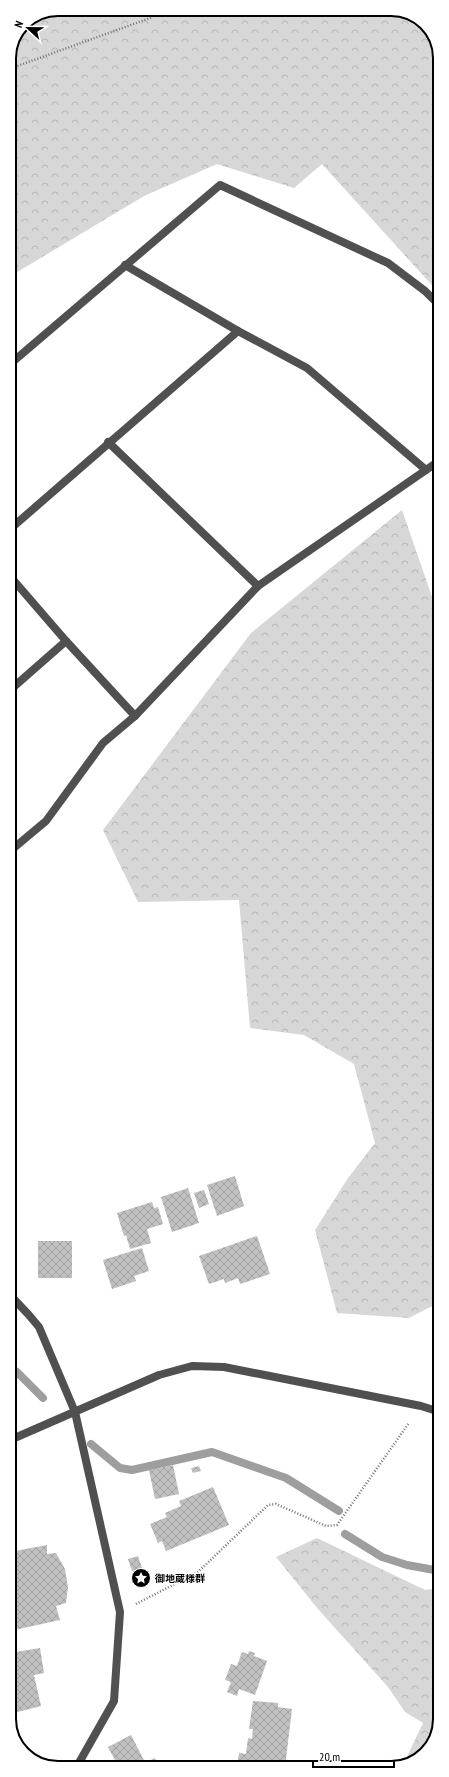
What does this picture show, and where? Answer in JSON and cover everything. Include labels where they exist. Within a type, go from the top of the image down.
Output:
[{"type":"street","points":[[16,359],[220,185],[388,263],[425,291],[433,299]]},
{"type":"street","points":[[125,265],[238,331],[307,368],[426,470]]},
{"type":"street","points":[[16,524],[108,442],[238,331]]},
{"type":"street","points":[[108,442],[258,586]]},
{"type":"street","points":[[16,846],[46,821],[103,743],[135,716],[258,586],[433,465]]},
{"type":"street","points":[[16,583],[66,641],[135,716]]},
{"type":"street","points":[[16,685],[66,641]]},
{"type":"street","points":[[16,1301],[38,1327],[75,1412],[120,1612],[114,1701],[80,1761]]},
{"type":"street","points":[[16,1437],[159,1375],[192,1366],[224,1367],[421,1406],[433,1410]]},
{"type":"path","points":[[16,67],[153,18]]},
{"type":"path","points":[[120,1612],[198,1572],[268,1505],[276,1504],[326,1526],[337,1525],[421,1406]]},
{"type":"green space","points":[[58,16],[394,16],[407,19],[419,26],[430,42],[433,58],[433,286],[322,164],[294,188],[217,164],[144,196],[16,273],[16,58],[19,42],[28,28],[35,23],[42,19]]},
{"type":"green space","points":[[402,510],[433,600],[433,1306],[409,1318],[337,1313],[315,1230],[348,1178],[375,1143],[354,1064],[304,1035],[250,1028],[239,900],[138,902],[103,830],[251,633]]},
{"type":"green space","points":[[317,1538],[425,1590],[433,1589],[433,1719],[429,1738],[419,1751],[406,1758],[423,1723],[405,1712],[388,1687],[318,1609],[276,1557]]},
{"type":"building","points":[[235,1176],[244,1206],[217,1216],[207,1185]]},
{"type":"building","points":[[188,1188],[199,1223],[172,1232],[161,1197]]},
{"type":"building","points":[[204,1190],[209,1204],[199,1208],[194,1193]]},
{"type":"building","points":[[152,1202],[154,1208],[158,1207],[163,1224],[147,1229],[151,1243],[130,1249],[126,1235],[124,1236],[117,1213]]},
{"type":"building","points":[[257,1236],[270,1274],[240,1284],[238,1278],[225,1283],[224,1279],[209,1284],[199,1256]]},
{"type":"building","points":[[38,1241],[72,1241],[72,1278],[38,1278]]},
{"type":"building","points":[[142,1248],[149,1271],[134,1276],[136,1281],[112,1289],[103,1260]]},
{"type":"building","points":[[173,1465],[179,1494],[155,1499],[149,1470]]},
{"type":"building","points":[[199,1466],[201,1471],[193,1473],[191,1468]]},
{"type":"building","points":[[213,1487],[229,1525],[166,1551],[162,1541],[158,1543],[150,1524],[167,1517],[165,1513],[181,1506],[179,1501]]},
{"type":"building","points":[[47,1545],[47,1554],[56,1553],[65,1569],[68,1587],[66,1603],[56,1606],[60,1620],[16,1630],[16,1551]]},
{"type":"building","points":[[138,1556],[142,1568],[132,1571],[128,1559]]},
{"type":"building","points":[[40,1648],[44,1673],[34,1675],[41,1706],[16,1712],[16,1652]]},
{"type":"building","points":[[249,1651],[255,1653],[254,1656],[267,1661],[255,1695],[239,1689],[237,1696],[227,1692],[231,1682],[225,1680],[231,1664],[237,1666],[242,1652],[248,1654]]},
{"type":"building","points":[[253,1701],[278,1703],[278,1707],[292,1709],[286,1761],[238,1761],[239,1753],[246,1754],[248,1738],[252,1739],[253,1729],[249,1729]]},
{"type":"building","points":[[131,1735],[144,1761],[115,1761],[108,1747]]},
{"type":"building","points":[[155,1758],[157,1761],[149,1761]]},
{"type":"waterway","points":[[16,1371],[43,1398]]},
{"type":"waterway","points":[[91,1444],[120,1468],[132,1470],[212,1452],[286,1478],[339,1511]]},
{"type":"waterway","points":[[345,1534],[382,1557],[407,1565],[433,1570]]},
{"type":"place","name":"御地蔵様群","points":[[141,1578]]}]
